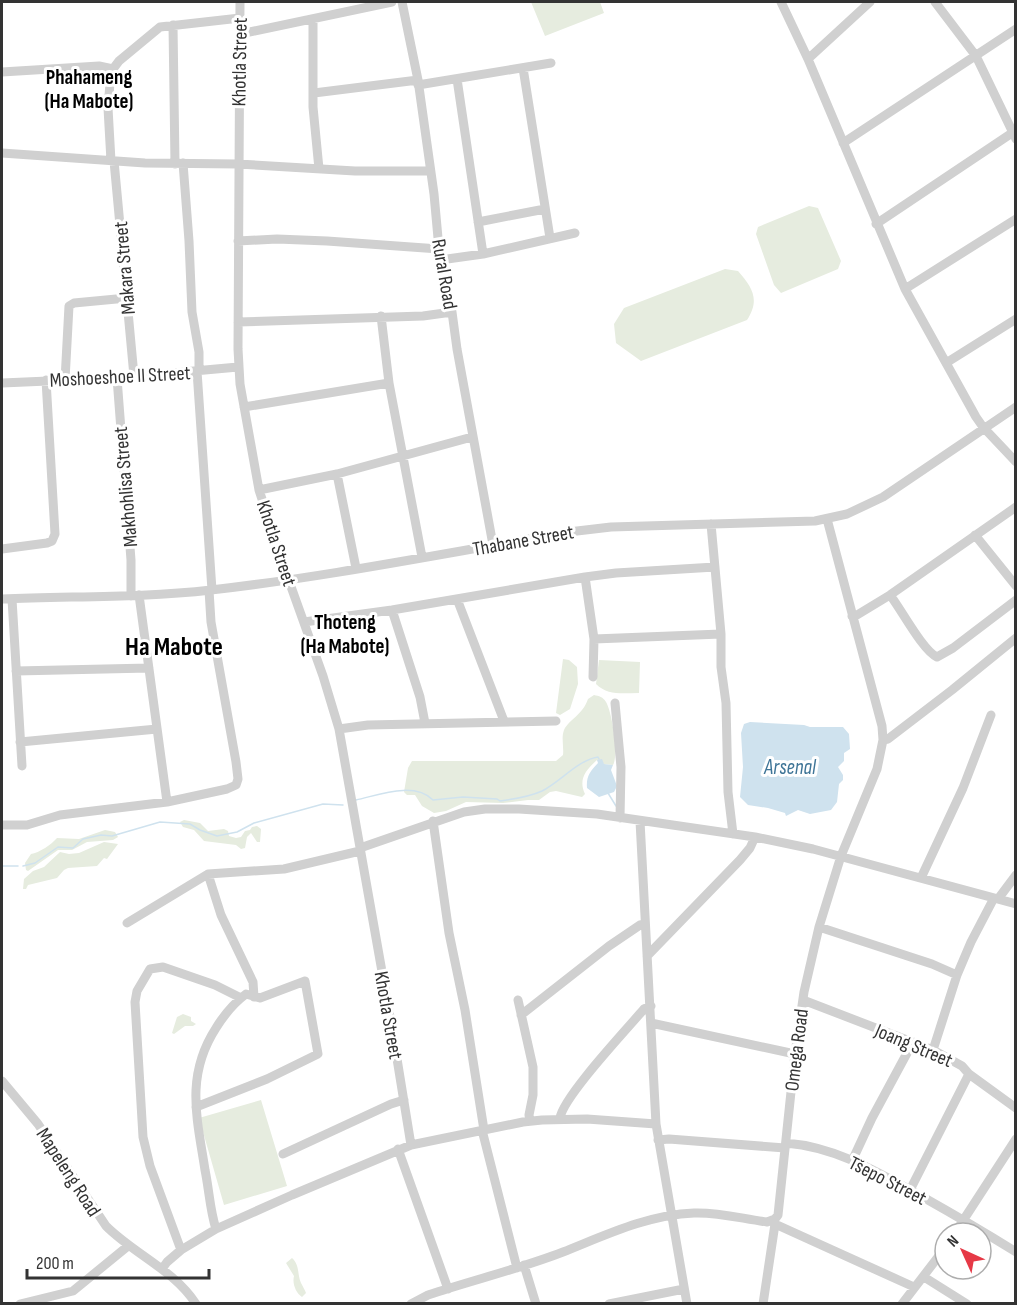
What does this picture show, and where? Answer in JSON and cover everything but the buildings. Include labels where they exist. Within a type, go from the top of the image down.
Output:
[{"type":"street","name":"Khotla Street","points":[[240,2],[238,367],[259,490],[339,729],[411,1145]]},
{"type":"street","points":[[240,34],[392,2]]},
{"type":"street","name":"Rural Road","points":[[402,2],[418,82],[434,194],[439,255],[452,312],[456,349],[493,545]]},
{"type":"street","points":[[781,2],[808,59],[905,290],[983,427],[1016,462]]},
{"type":"street","points":[[808,59],[870,2]]},
{"type":"street","points":[[876,224],[1014,136],[976,56],[935,2]]},
{"type":"street","points":[[2,72],[99,66],[113,69],[119,61],[160,27],[240,18]]},
{"type":"street","points":[[313,20],[313,107],[319,169]]},
{"type":"street","points":[[2,825],[27,825],[60,815],[167,802],[227,789],[237,783],[218,652],[211,622],[198,371],[192,312],[189,241],[179,164],[173,25]]},
{"type":"street","points":[[843,143],[1016,29]]},
{"type":"street","points":[[314,93],[457,79],[551,63]]},
{"type":"street","points":[[523,68],[550,238]]},
{"type":"street","name":"Makara Street","points":[[113,69],[108,108],[134,376]]},
{"type":"street","points":[[457,79],[483,254]]},
{"type":"street","points":[[1005,116],[1016,110]]},
{"type":"street","points":[[2,153],[179,164],[430,171]]},
{"type":"street","points":[[478,222],[545,209]]},
{"type":"street","points":[[905,290],[1016,219]]},
{"type":"street","points":[[238,241],[277,239],[327,241],[439,255],[483,254],[575,233]]},
{"type":"street","points":[[65,380],[69,306],[74,303],[128,298]]},
{"type":"street","points":[[238,322],[423,316],[452,312]]},
{"type":"street","points":[[381,316],[388,383],[422,557]]},
{"type":"street","points":[[946,363],[1016,319]]},
{"type":"street","name":"Moshoeshoe II Street","points":[[2,383],[117,378],[238,367]]},
{"type":"street","name":"Makhohlisa Street","points":[[117,378],[130,560],[149,668],[167,802]]},
{"type":"street","points":[[2,549],[47,543],[52,541],[55,534],[46,380]]},
{"type":"street","points":[[244,407],[388,383]]},
{"type":"street","name":"Thabane Street","points":[[2,599],[135,596],[289,581],[611,527],[827,519],[862,508],[883,497],[983,427],[1016,407]]},
{"type":"street","points":[[259,490],[337,474],[472,437]]},
{"type":"street","points":[[337,474],[356,568]]},
{"type":"street","points":[[852,616],[890,595],[1016,507]]},
{"type":"street","name":"Omega Road","points":[[763,1304],[773,1222],[780,1207],[795,1054],[803,1000],[819,927],[841,856],[877,769],[883,740],[882,726],[827,519]]},
{"type":"street","points":[[711,524],[721,634],[728,792],[733,834]]},
{"type":"street","points":[[975,535],[1016,586]]},
{"type":"street","points":[[304,622],[616,573],[715,567]]},
{"type":"street","points":[[585,578],[594,639],[593,677]]},
{"type":"street","points":[[890,595],[932,656],[937,657],[1016,600]]},
{"type":"street","points":[[12,599],[22,766]]},
{"type":"street","points":[[457,599],[504,721]]},
{"type":"street","points":[[392,610],[420,697],[425,723]]},
{"type":"street","points":[[594,639],[721,634]]},
{"type":"street","points":[[883,740],[888,739],[918,717],[1016,638]]},
{"type":"street","points":[[16,671],[149,668]]},
{"type":"street","points":[[615,703],[621,767],[620,819]]},
{"type":"street","points":[[921,878],[963,788],[990,715]]},
{"type":"street","points":[[339,729],[368,725],[556,721]]},
{"type":"street","points":[[20,742],[157,729]]},
{"type":"street","points":[[127,922],[208,874],[284,869],[360,849],[433,821],[485,809],[597,814],[755,837],[841,856],[1016,904]]},
{"type":"street","points":[[433,821],[449,933],[465,1010],[483,1130],[521,1266],[536,1304]]},
{"type":"street","points":[[640,821],[656,1124],[687,1304]]},
{"type":"street","points":[[647,956],[740,860],[750,848],[755,837]]},
{"type":"street","points":[[208,874],[221,915],[253,982],[254,997]]},
{"type":"street","points":[[933,1050],[957,975],[971,942],[996,898],[1016,875]]},
{"type":"street","points":[[521,1015],[609,946],[645,924]]},
{"type":"street","points":[[819,927],[932,964],[957,975]]},
{"type":"street","points":[[181,1250],[150,1166],[143,1137],[135,1002],[137,991],[150,969],[162,967],[241,998]]},
{"type":"street","points":[[196,1107],[318,1054],[305,981],[260,998],[246,994],[221,1020],[204,1048],[196,1083],[196,1107],[196,1122],[216,1229]]},
{"type":"street","points":[[519,1000],[533,1067],[530,1121]]},
{"type":"street","name":"Joang Street","points":[[803,1000],[933,1050],[957,1063],[1016,1108]]},
{"type":"street","points":[[560,1118],[561,1111],[572,1094],[644,1009],[651,1006]]},
{"type":"street","points":[[651,1023],[795,1054]]},
{"type":"street","points":[[853,1159],[872,1118],[913,1042]]},
{"type":"street","points":[[910,1190],[969,1074]]},
{"type":"street","name":"Mapeleng Road","points":[[2,1081],[38,1124],[106,1226],[128,1246],[180,1283],[196,1304]]},
{"type":"street","points":[[283,1155],[404,1100]]},
{"type":"street","points":[[162,1269],[181,1250],[216,1229],[411,1145],[530,1121],[560,1118],[656,1124]]},
{"type":"street","points":[[964,1220],[1016,1139]]},
{"type":"street","name":"Tšepo Street","points":[[658,1140],[807,1146],[853,1159],[964,1220],[1016,1252]]},
{"type":"street","points":[[398,1149],[448,1289]]},
{"type":"street","points":[[411,1304],[429,1299],[448,1289],[562,1252],[612,1231],[670,1215],[695,1213],[773,1222],[914,1287]]},
{"type":"street","points":[[20,1304],[73,1291],[128,1246]]},
{"type":"street","points":[[902,1304],[933,1265]]},
{"type":"street","points":[[924,1277],[967,1304]]},
{"type":"street","points":[[609,1304],[684,1289]]},
{"type":"shaded area","points":[[531,2],[600,2],[604,13],[545,36]]},
{"type":"shaded area","points":[[809,206],[818,208],[841,261],[838,269],[781,293],[774,285],[756,234],[758,227]]},
{"type":"shaded area","points":[[725,269],[738,271],[751,289],[754,300],[747,320],[641,361],[616,343],[614,324],[624,308]]},
{"type":"shaded area","points":[[563,659],[569,660],[577,667],[578,684],[570,709],[560,715],[556,713]]},
{"type":"shaded area","points":[[599,660],[640,662],[639,693],[616,693],[596,684]]},
{"type":"shaded area","points":[[594,695],[604,699],[608,707],[614,734],[615,760],[613,765],[597,760],[590,767],[584,775],[582,784],[585,794],[582,797],[556,791],[550,792],[539,800],[503,803],[466,802],[446,811],[434,813],[422,806],[415,795],[407,795],[404,792],[408,768],[412,761],[556,761],[563,755],[564,730],[583,709],[588,699]]},
{"type":"shaded area","points":[[184,820],[200,823],[208,831],[224,829],[228,831],[229,836],[236,838],[257,826],[261,829],[260,842],[257,842],[251,833],[247,837],[245,848],[241,849],[236,845],[204,841],[194,830],[183,827],[180,822]]},
{"type":"shaded area","points":[[105,830],[115,832],[118,837],[113,840],[87,842],[72,850],[58,850],[28,871],[26,870],[25,863],[31,854],[45,848],[57,838],[79,839]]},
{"type":"shaded area","points":[[104,842],[118,844],[107,859],[104,858],[97,866],[68,868],[57,878],[28,885],[26,889],[23,889],[24,879],[33,871],[44,867],[60,852],[79,853]]},
{"type":"shaded area","points":[[183,1014],[191,1017],[191,1021],[196,1024],[185,1026],[174,1034],[172,1033],[177,1017]]},
{"type":"shaded area","points":[[261,1100],[287,1186],[224,1205],[199,1118]]},
{"type":"shaded area","points":[[292,1258],[306,1293],[302,1297],[295,1288],[294,1276],[286,1263]]},
{"type":"water","name":"Arsenal","points":[[750,722],[843,727],[849,734],[850,749],[844,753],[844,761],[838,767],[843,780],[839,784],[837,802],[831,810],[810,814],[798,810],[786,816],[785,813],[768,808],[748,805],[740,797],[743,767],[741,733],[744,724]]},
{"type":"water","points":[[602,759],[604,764],[613,765],[611,770],[617,786],[614,792],[599,797],[587,788],[587,781],[589,774],[598,763],[597,760]]},
{"type":"waterway","points":[[356,800],[406,790],[425,794],[433,800],[463,797],[500,801],[516,799],[542,791],[583,762],[598,757],[599,759]]},
{"type":"waterway","points":[[608,793],[616,806]]},
{"type":"waterway","points":[[23,866],[35,863],[58,847],[73,848],[83,839],[101,835],[112,836],[160,822],[190,824],[217,836],[237,832],[254,823],[323,804],[343,805]]},
{"type":"waterway","points":[[2,866],[18,866]]},
{"type":"district","name":"Phahameng (Ha Mabote)","points":[[89,89]]},
{"type":"district","name":"Thoteng (Ha Mabote)","points":[[345,634]]},
{"type":"district","name":"Ha Mabote","points":[[174,646]]}]
